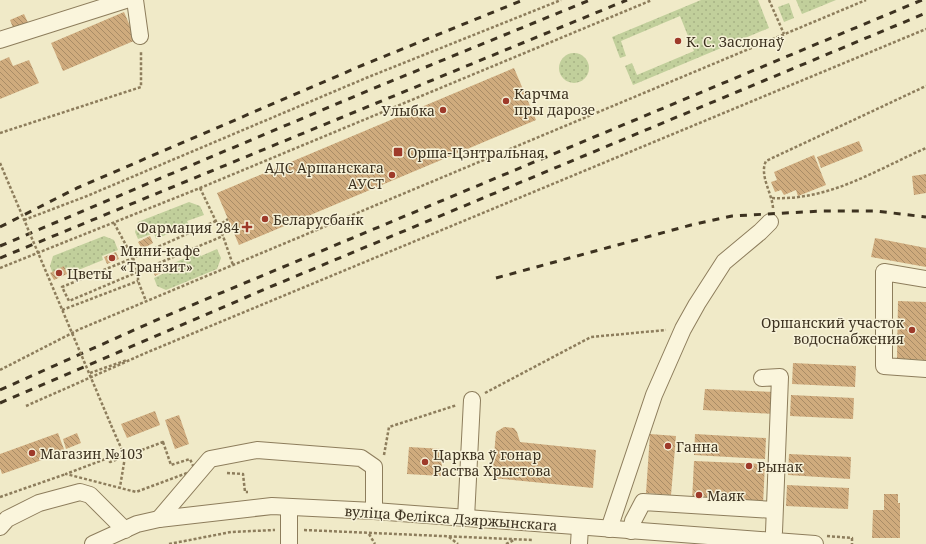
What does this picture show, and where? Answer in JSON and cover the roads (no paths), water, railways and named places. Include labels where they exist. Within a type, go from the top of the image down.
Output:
[{"type":"street","points":[[0,40],[126,0]]},
{"type":"street","points":[[135,0],[140,36]]},
{"type":"street","points":[[609,529],[654,395],[683,329],[724,262],[770,222]]},
{"type":"street","points":[[926,279],[884,272],[884,366],[926,368]]},
{"type":"street","points":[[762,378],[780,377],[774,532]]},
{"type":"street","points":[[466,518],[472,400]]},
{"type":"street","points":[[159,519],[210,459],[257,450],[361,458],[374,466],[374,511]]},
{"type":"street","points":[[0,527],[7,519],[39,503],[80,492],[90,495],[125,530]]},
{"type":"street","points":[[631,531],[633,521],[643,502],[774,510]]},
{"type":"street","name":"вуліца Фелікса Дзяржынскага","points":[[93,544],[137,524],[159,519],[272,506],[374,511],[609,529],[715,541],[815,544]]},
{"type":"street","points":[[289,507],[289,537]]},
{"type":"street","points":[[579,544],[580,527]]},
{"type":"railway","points":[[0,227],[77,188],[363,65],[523,0]]},
{"type":"railway","points":[[0,246],[372,89],[590,0]]},
{"type":"railway","points":[[0,258],[627,0]]},
{"type":"railway","points":[[0,390],[161,318],[922,0]]},
{"type":"railway","points":[[0,403],[270,287],[926,13]]},
{"type":"railway","points":[[496,278],[691,225],[732,216],[821,211],[876,211],[926,217]]},
{"type":"place","name":"К. С. Заслонаў","points":[[678,41]]},
{"type":"place","name":"Карчма пры дарозе","points":[[506,101]]},
{"type":"place","name":"Улыбка","points":[[443,110]]},
{"type":"place","name":"Орша-Цэнтральная","points":[[398,152]]},
{"type":"place","name":"АДС Аршанскага АУСТ","points":[[392,175]]},
{"type":"place","name":"Беларусбанк","points":[[265,219]]},
{"type":"place","name":"Фармация 284","points":[[247,227]]},
{"type":"place","name":"Мини-кафе «Транзит»","points":[[112,258]]},
{"type":"place","name":"Цветы","points":[[59,273]]},
{"type":"place","name":"Оршанский участок водоснабжения","points":[[912,330]]},
{"type":"place","name":"Ганна","points":[[668,446]]},
{"type":"place","name":"Магазин №103","points":[[32,453]]},
{"type":"place","name":"Царква ў гонар Раства Хрыстова","points":[[425,462]]},
{"type":"place","name":"Рынак","points":[[749,466]]},
{"type":"place","name":"Маяк","points":[[699,495]]}]
